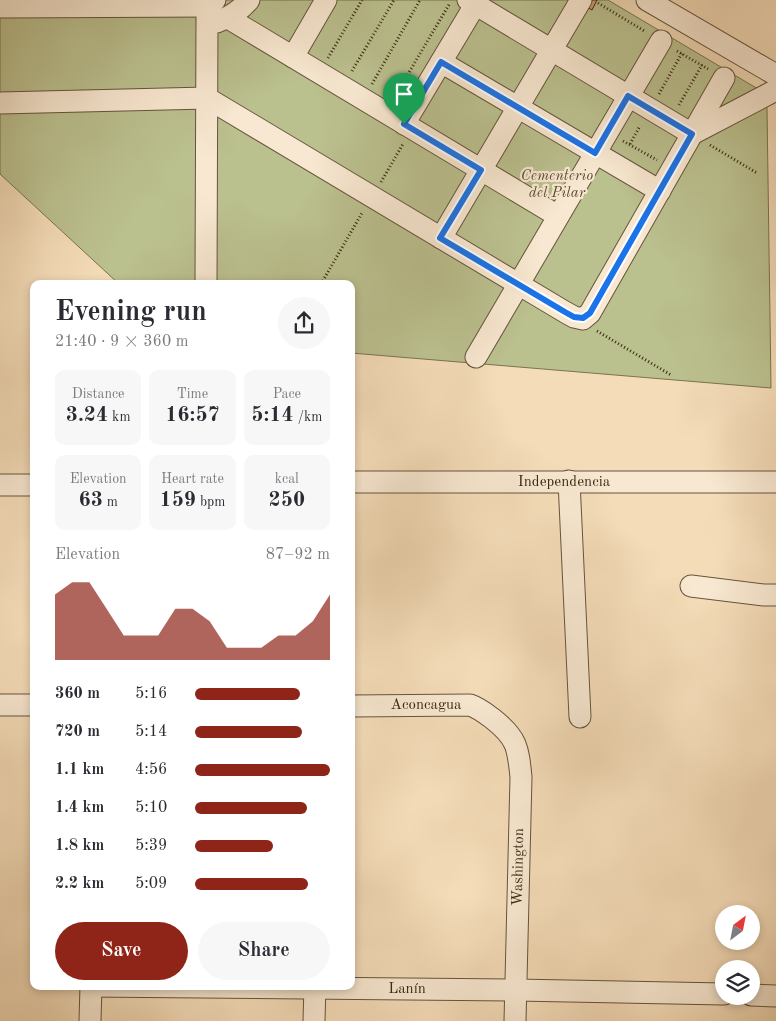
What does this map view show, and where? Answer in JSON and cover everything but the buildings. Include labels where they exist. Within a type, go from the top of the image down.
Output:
[{"type":"street","points":[[228,18],[242,9],[249,0]]},
{"type":"street","points":[[293,57],[326,0]]},
{"type":"street","points":[[440,238],[581,0]]},
{"type":"street","points":[[647,0],[776,75]]},
{"type":"street","points":[[404,124],[474,2],[692,134]]},
{"type":"street","points":[[0,7],[211,10],[228,18],[558,216]]},
{"type":"street","points":[[206,280],[207,98],[211,10]]},
{"type":"street","points":[[476,357],[660,41]]},
{"type":"street","points":[[441,62],[660,191]]},
{"type":"street","points":[[0,103],[207,98],[574,317],[583,318],[590,313],[724,78]]},
{"type":"street","points":[[692,134],[776,90]]},
{"type":"street","name":"Independencia","points":[[355,482],[776,482]]},
{"type":"street","points":[[569,482],[580,717]]},
{"type":"street","points":[[0,485],[30,485]]},
{"type":"street","points":[[691,586],[764,596],[776,595]]},
{"type":"street","points":[[0,705],[30,705]]},
{"type":"street","name":"Aconcagua","points":[[355,706],[470,705],[477,707],[495,721]]},
{"type":"street","name":"Washington","points":[[495,721],[511,735],[519,760],[521,777],[515,1021]]},
{"type":"street","name":"Lanín","points":[[355,988],[715,994]]},
{"type":"street","points":[[90,1021],[91,990]]},
{"type":"street","points":[[314,990],[314,1021]]},
{"type":"street","points":[[760,995],[776,996]]},
{"type":"path","points":[[320,73],[362,0]]},
{"type":"path","points":[[343,87],[394,0]]},
{"type":"path","points":[[364,99],[420,0]]},
{"type":"path","points":[[385,112],[452,0]]},
{"type":"path","points":[[670,121],[702,65]]},
{"type":"path","points":[[608,132],[672,169]]},
{"type":"path","points":[[692,134],[757,173]]},
{"type":"path","points":[[574,317],[671,375]]},
{"type":"green space","name":"Cementerio del Pilar","points":[[0,0],[608,0],[758,89],[767,108],[771,388],[355,353],[355,280],[115,280],[0,174]]},
{"type":"route","points":[[441,62],[595,153],[628,96],[692,134],[590,313],[583,318],[574,317],[565,312],[440,238],[481,170],[404,124],[441,62]]}]
